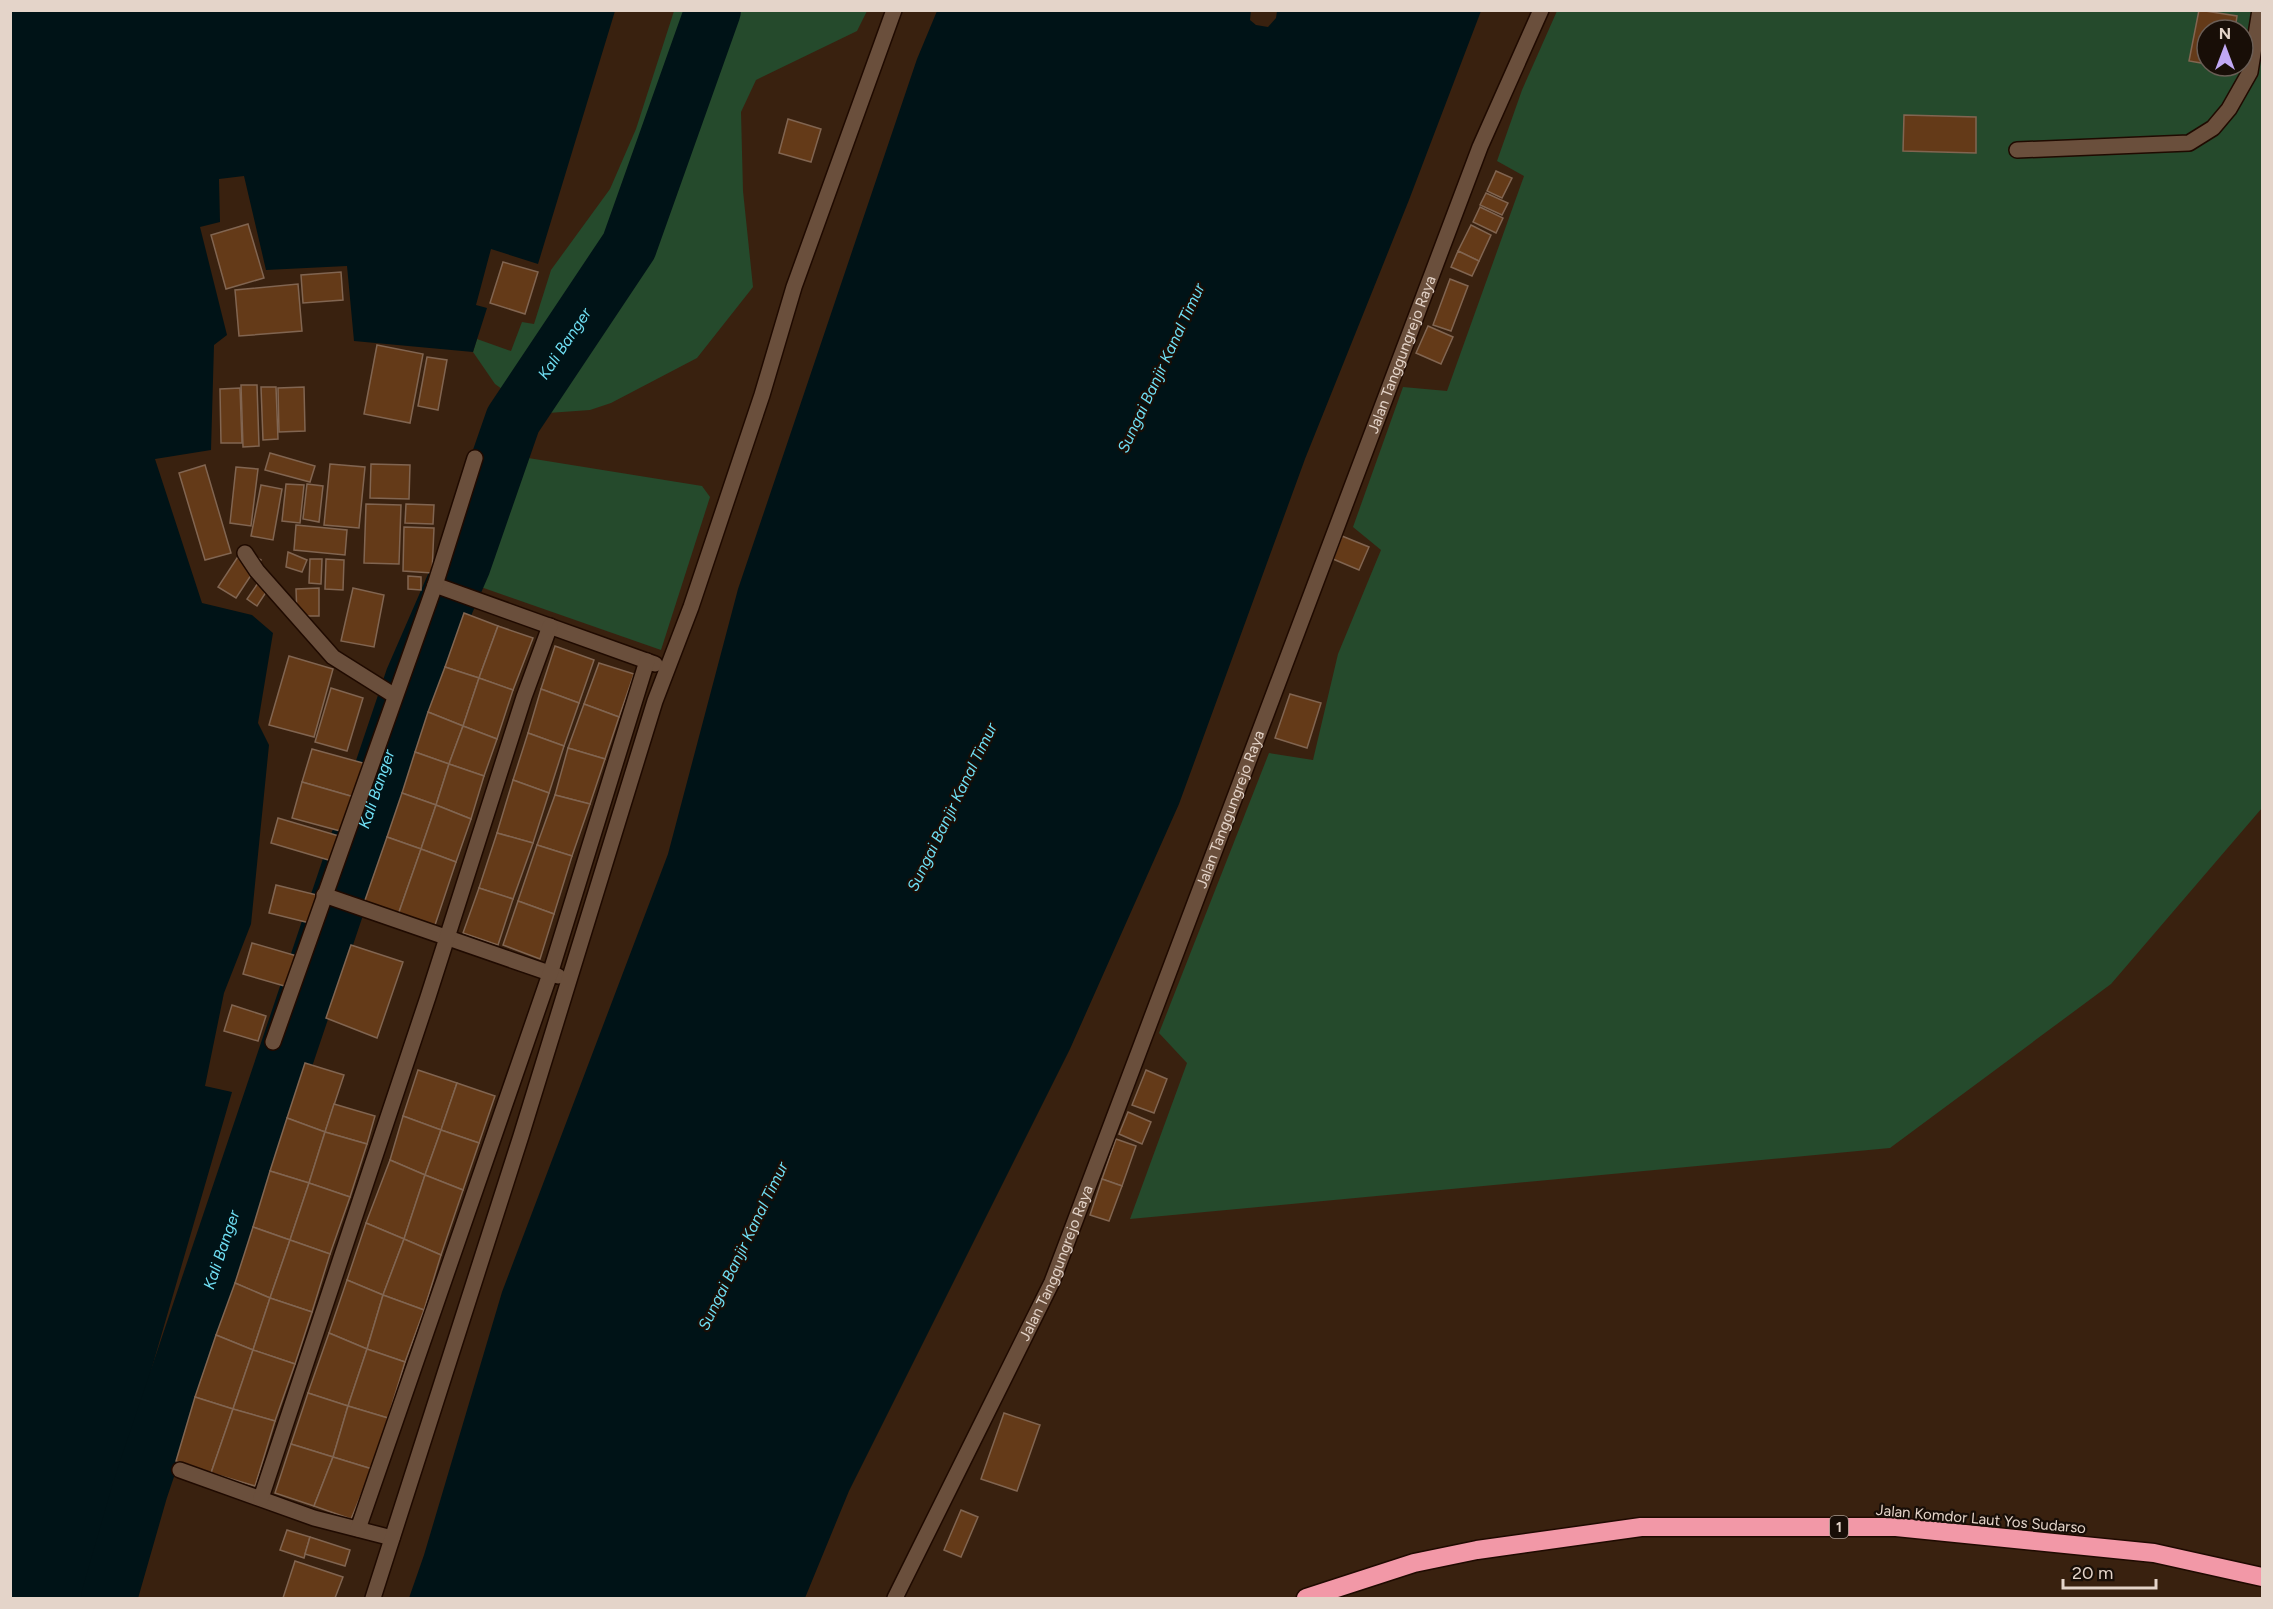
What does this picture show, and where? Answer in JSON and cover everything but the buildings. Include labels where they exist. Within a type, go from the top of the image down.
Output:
[{"type":"highway","name":"Jalan Komdor Laut Yos Sudarso","points":[[1306,1599],[1414,1563],[1477,1550],[1641,1527],[1896,1527],[2154,1552],[2262,1577]]},
{"type":"street","points":[[373,1599],[666,668],[691,607],[758,405],[794,287],[894,10]]},
{"type":"street","name":"Jalan Tanggungrejo Raya","points":[[895,1599],[1052,1282],[1480,147],[1541,10]]},
{"type":"street","points":[[2017,150],[2188,143],[2213,128],[2229,110],[2250,72],[2260,10]]},
{"type":"street","points":[[273,1042],[435,585],[475,458]]},
{"type":"street","points":[[245,553],[257,571],[333,657],[395,696]]},
{"type":"street","points":[[435,585],[666,668]]},
{"type":"street","points":[[261,1498],[447,939],[524,697],[550,626]]},
{"type":"street","points":[[358,1529],[550,974],[646,661]]},
{"type":"street","points":[[324,895],[569,980]]},
{"type":"street","points":[[180,1470],[314,1518],[392,1538]]},
{"type":"green space","points":[[674,11],[867,11],[857,31],[756,80],[741,112],[743,191],[753,287],[697,358],[611,403],[590,410],[548,413],[523,404],[495,384],[473,352],[477,339],[511,351],[522,322],[534,324],[551,270],[610,189],[636,129]]},
{"type":"green space","points":[[1557,11],[2262,11],[2262,808],[2111,984],[1890,1148],[1130,1219],[1187,1063],[1159,1033],[1269,753],[1313,760],[1338,654],[1381,550],[1353,527],[1403,387],[1447,391],[1524,176],[1497,161],[1522,90]]},
{"type":"green space","points":[[504,454],[702,486],[710,497],[661,650],[461,580]]},
{"type":"water","points":[[11,10],[615,11],[538,264],[491,249],[476,305],[487,308],[473,352],[354,341],[347,266],[266,270],[244,176],[219,179],[220,222],[200,227],[227,335],[214,345],[211,450],[155,459],[202,603],[252,615],[273,633],[258,723],[269,745],[251,924],[224,993],[205,1086],[232,1092],[85,1598],[10,1598]]},
{"type":"water","name":"Sungai Banjir Kanal Timur","points":[[1251,10],[1250,20],[1256,25],[1268,27],[1276,18],[1277,11],[1481,11],[1409,200],[1305,459],[1179,804],[1070,1049],[849,1491],[805,1598],[409,1598],[424,1555],[502,1292],[668,854],[738,589],[917,59],[937,11]]},
{"type":"waterway","name":"Kali Banger","points":[[109,1598],[140,1490],[413,679],[463,564],[513,420],[629,246],[713,10]]}]
